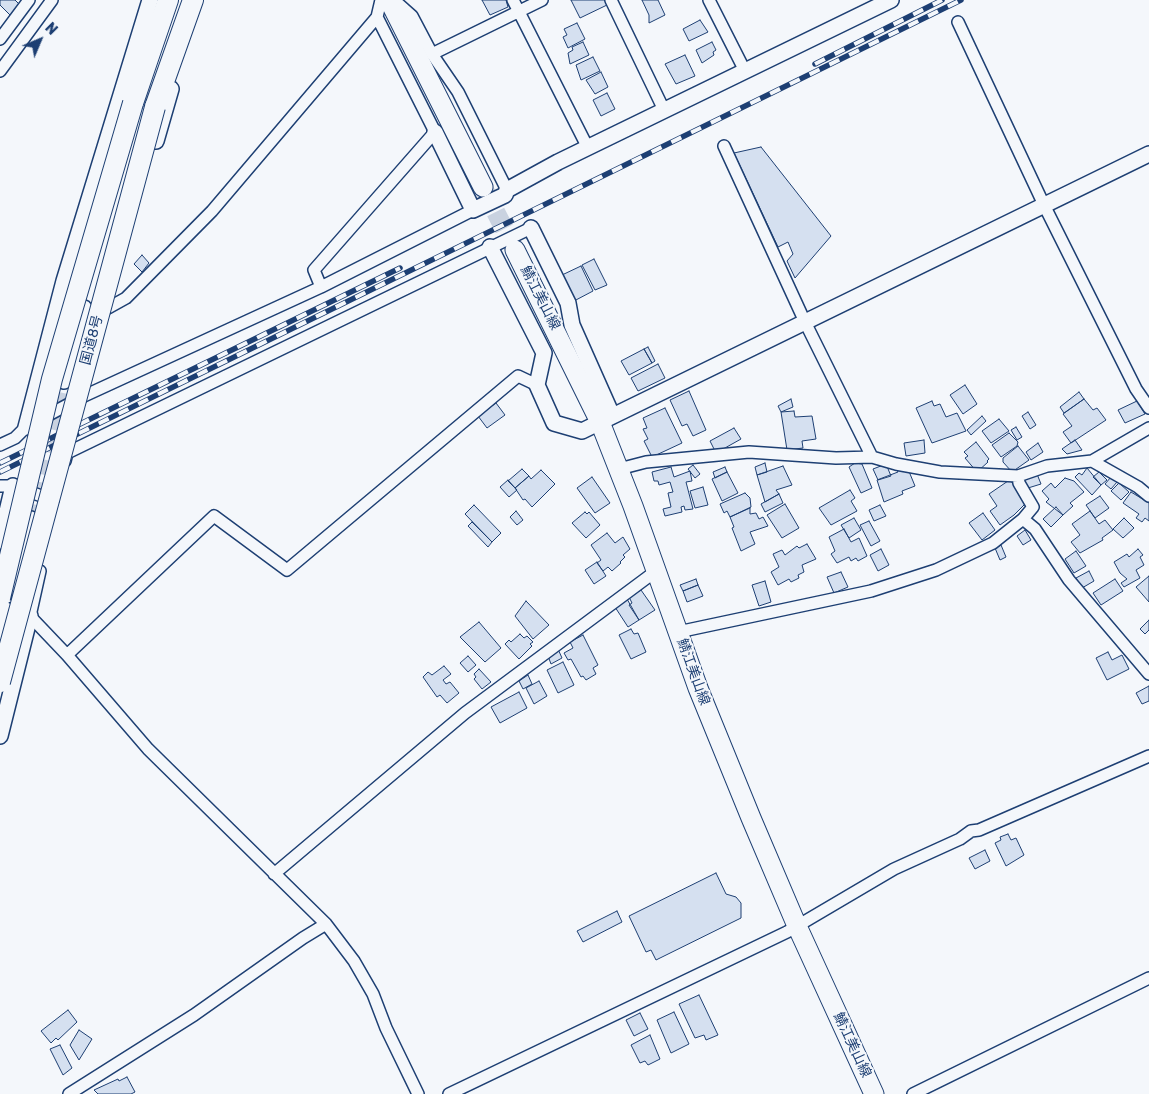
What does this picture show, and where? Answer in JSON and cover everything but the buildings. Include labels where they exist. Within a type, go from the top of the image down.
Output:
[{"type":"highway","name":"国道8号","points":[[6,597],[52,379],[133,102],[168,0]]},
{"type":"highway","name":"国道8号","points":[[0,682],[155,108],[193,0]]},
{"type":"main road","points":[[389,0],[483,186]]},
{"type":"main road","name":"鯖江美山線","points":[[516,250],[606,418],[619,468],[698,688],[797,926],[874,1094]]},
{"type":"street","points":[[0,39],[29,0]]},
{"type":"street","points":[[0,71],[4,57],[52,0]]},
{"type":"street","points":[[26,427],[57,309],[138,32],[150,0]]},
{"type":"street","points":[[84,396],[173,82],[202,0]]},
{"type":"street","points":[[57,309],[108,308],[126,298],[212,211],[377,17],[381,0]]},
{"type":"street","points":[[394,0],[412,16],[432,54],[458,92],[507,190]]},
{"type":"street","points":[[514,0],[588,148]]},
{"type":"street","points":[[432,54],[542,0]]},
{"type":"street","points":[[611,0],[664,110]]},
{"type":"street","points":[[709,0],[745,71]]},
{"type":"street","points":[[0,445],[16,438],[26,427],[84,396],[320,287],[505,195],[507,190],[588,148],[891,0]]},
{"type":"street","points":[[377,17],[473,210]]},
{"type":"street","points":[[958,22],[1044,205],[1136,389],[1149,408]]},
{"type":"street","points":[[320,287],[314,270],[435,132]]},
{"type":"street","points":[[724,146],[805,322],[872,456]]},
{"type":"street","points":[[490,247],[544,353],[537,385],[554,423],[582,431],[1149,154]]},
{"type":"street","points":[[0,736],[30,616],[67,453],[530,228],[568,303],[572,325],[606,418]]},
{"type":"street","points":[[64,381],[84,308]]},
{"type":"street","points":[[68,656],[214,516],[286,570],[518,376],[537,385]]},
{"type":"street","points":[[619,468],[646,462],[749,452],[836,458],[872,456],[896,464],[940,472],[1018,476],[1047,466],[1092,461],[1149,428]]},
{"type":"street","points":[[1092,461],[1138,487],[1149,496]]},
{"type":"street","points":[[678,632],[793,609],[907,581],[936,570],[993,543],[1023,519],[1033,507],[1019,483],[1018,476]]},
{"type":"street","points":[[0,541],[7,486],[56,501]]},
{"type":"street","points":[[6,597],[31,518]]},
{"type":"street","points":[[1023,519],[1035,529],[1069,580],[1149,674]]},
{"type":"street","points":[[274,874],[465,712],[656,571]]},
{"type":"street","points":[[0,581],[6,597],[30,616],[68,656],[148,749],[326,924],[354,961],[373,994],[386,1028],[418,1094]]},
{"type":"street","points":[[449,1094],[797,926],[894,869],[960,839],[971,831],[988,826],[1149,756]]},
{"type":"street","points":[[69,1094],[194,1015],[302,938],[326,924]]},
{"type":"street","points":[[912,1094],[1149,978]]},
{"type":"tunnel","points":[[483,187],[515,250]]},
{"type":"tunnel","points":[[31,519],[64,381]]},
{"type":"railway","points":[[815,64],[942,0]]},
{"type":"railway","points":[[0,472],[961,0]]},
{"type":"railway","points":[[0,463],[400,268]]}]
